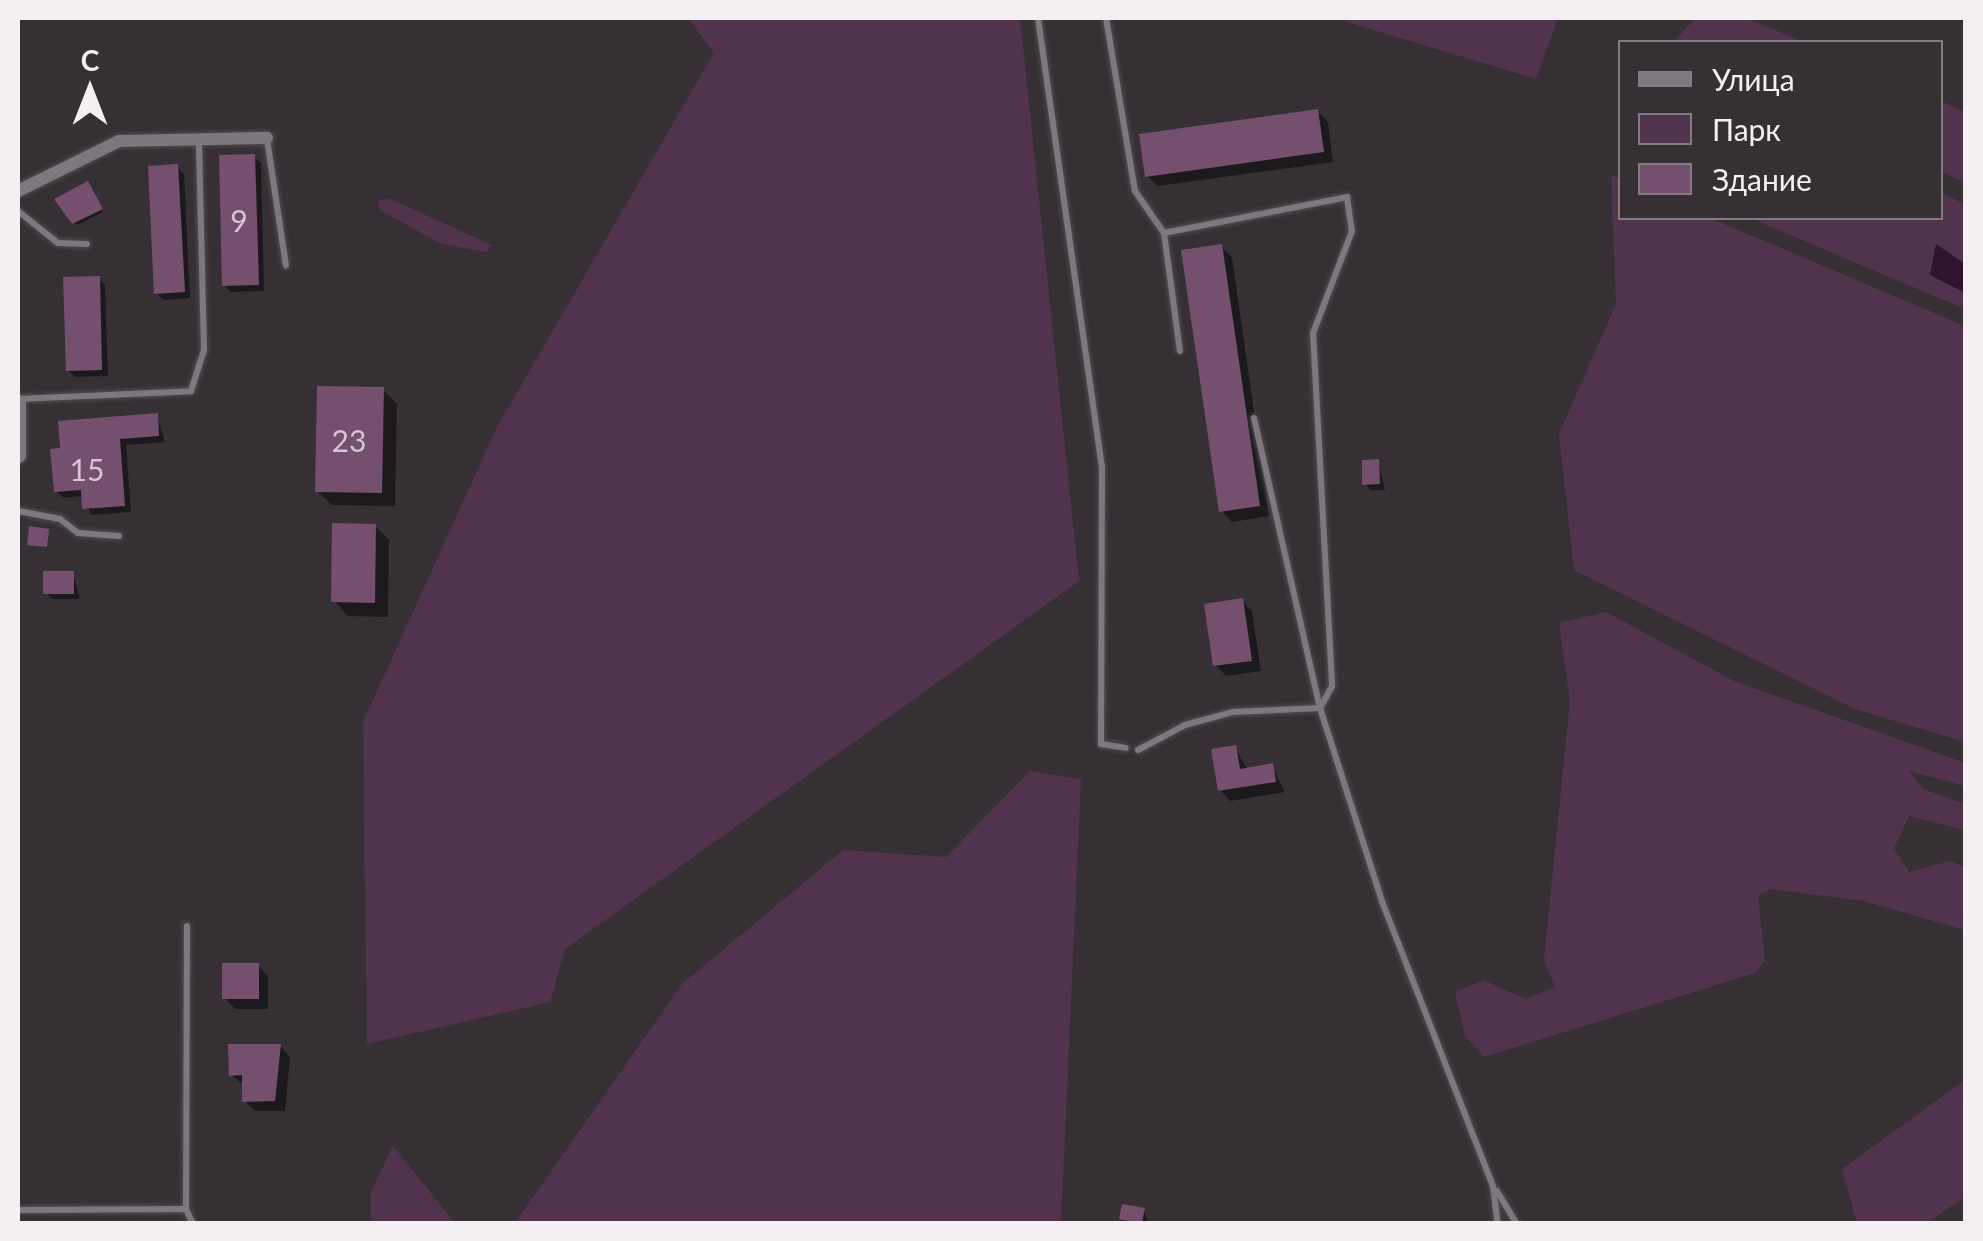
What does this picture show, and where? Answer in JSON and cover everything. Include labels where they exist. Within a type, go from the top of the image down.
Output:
[{"type":"street","points":[[18,191],[119,141],[267,138]]},
{"type":"street","points":[[18,401],[18,455]]},
{"type":"lane","points":[[1038,18],[1102,465],[1102,744],[1126,748]]},
{"type":"lane","points":[[1106,18],[1135,190],[1164,233],[1180,351]]},
{"type":"lane","points":[[18,401],[191,390],[204,350],[198,137]]},
{"type":"lane","points":[[267,138],[286,266]]},
{"type":"lane","points":[[1164,233],[1347,197],[1352,231],[1313,334],[1332,686],[1320,708]]},
{"type":"lane","points":[[18,210],[58,243],[87,244]]},
{"type":"lane","points":[[1254,418],[1320,708],[1383,904],[1494,1186],[1517,1224]]},
{"type":"lane","points":[[18,510],[60,518],[78,533],[119,536]]},
{"type":"lane","points":[[1138,750],[1185,725],[1234,712],[1320,708]]},
{"type":"lane","points":[[187,926],[186,1208],[193,1224]]},
{"type":"lane","points":[[1494,1186],[1498,1224]]},
{"type":"lane","points":[[18,1210],[186,1208]]},
{"type":"green space","points":[[688,18],[1020,18],[1079,581],[565,949],[550,1002],[367,1044],[363,722],[497,427],[714,53]]},
{"type":"green space","points":[[1334,18],[1558,18],[1536,79]]},
{"type":"green space","points":[[1696,18],[1746,18],[1799,40],[1675,40]]},
{"type":"green space","points":[[1943,102],[1965,112],[1965,182],[1943,173]]},
{"type":"green space","points":[[1611,175],[1618,178],[1618,220],[1715,220],[1965,326],[1965,742],[1855,709],[1574,570],[1559,434],[1616,304]]},
{"type":"green space","points":[[1943,194],[1965,204],[1965,309],[1755,220],[1943,220]]},
{"type":"green space","points":[[390,199],[492,245],[487,252],[441,244],[380,210],[378,200]]},
{"type":"green space","points":[[1606,612],[1734,681],[1965,763],[1965,786],[1909,771],[1923,789],[1965,804],[1965,830],[1909,816],[1894,848],[1909,872],[1950,861],[1965,867],[1965,930],[1864,901],[1771,889],[1758,896],[1765,961],[1755,973],[1484,1057],[1465,1036],[1455,992],[1483,980],[1526,999],[1555,987],[1544,960],[1570,701],[1559,623]]},
{"type":"green space","points":[[1030,771],[1081,779],[1061,1223],[515,1223],[682,984],[843,850],[946,857]]},
{"type":"green space","points":[[1965,1080],[1965,1197],[1927,1223],[1857,1223],[1842,1169]]},
{"type":"green space","points":[[393,1146],[455,1223],[371,1223],[371,1192]]},
{"type":"shaded area","points":[[1936,244],[1965,264],[1965,293],[1930,275]]},
{"type":"building","points":[[1318,109],[1324,152],[1145,177],[1139,134]]},
{"type":"building","points":[[255,154],[259,285],[222,286],[219,155]]},
{"type":"building","points":[[178,164],[185,292],[154,294],[148,166]]},
{"type":"building","points":[[88,181],[103,209],[72,224],[54,199]]},
{"type":"building","points":[[1222,244],[1260,506],[1219,512],[1181,250]]},
{"type":"building","points":[[100,276],[102,370],[66,371],[63,277]]},
{"type":"building","points":[[317,386],[384,387],[382,493],[315,492]]},
{"type":"building","points":[[158,413],[159,436],[120,439],[125,506],[82,509],[81,490],[54,492],[50,449],[60,448],[58,421]]},
{"type":"building","points":[[1379,459],[1380,484],[1362,485],[1362,460]]},
{"type":"building","points":[[332,523],[376,524],[375,603],[331,602]]},
{"type":"building","points":[[29,526],[49,529],[47,547],[27,545]]},
{"type":"building","points":[[43,571],[74,571],[74,594],[43,594]]},
{"type":"building","points":[[1243,598],[1252,661],[1213,666],[1204,604]]},
{"type":"building","points":[[1236,745],[1240,769],[1273,763],[1276,782],[1218,791],[1211,749]]},
{"type":"building","points":[[222,963],[259,963],[259,999],[222,999]]},
{"type":"building","points":[[228,1044],[281,1044],[275,1101],[242,1102],[242,1075],[229,1076]]},
{"type":"building","points":[[1122,1204],[1145,1208],[1142,1223],[1119,1219]]}]
